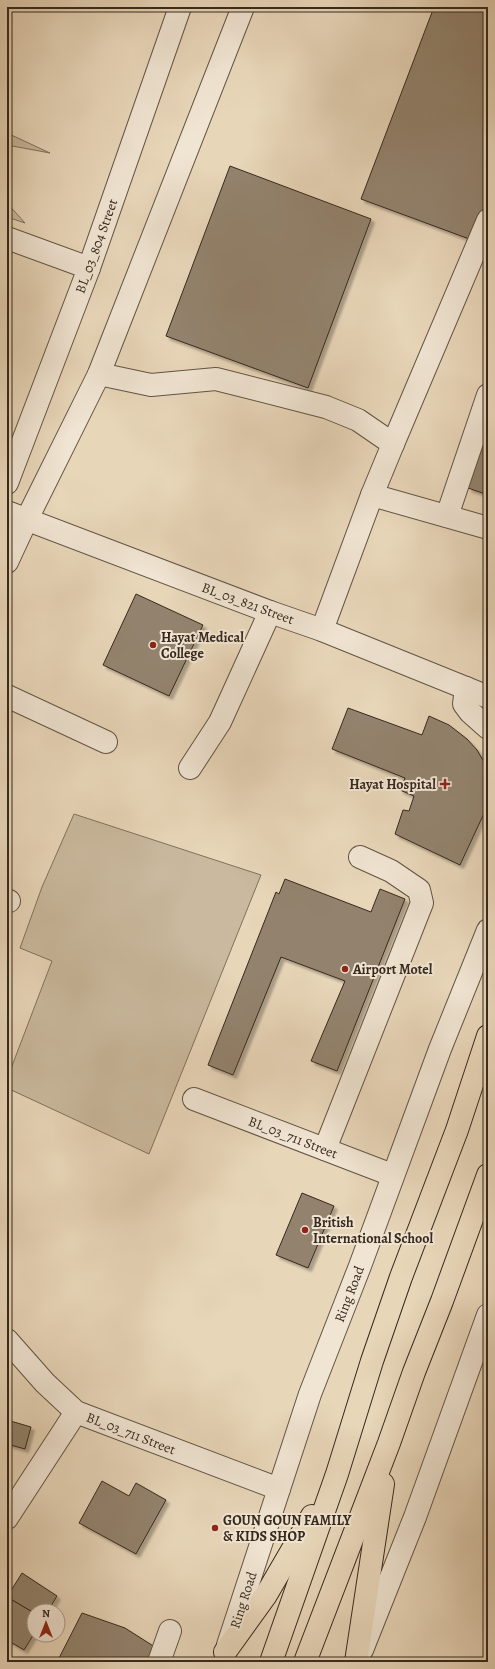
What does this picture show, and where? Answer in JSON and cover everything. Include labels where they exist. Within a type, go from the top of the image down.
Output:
[{"type":"highway","points":[[271,1662],[337,1474],[376,1347],[457,1130],[488,1036]]},
{"type":"highway","points":[[305,1662],[389,1443],[488,1175]]},
{"type":"highway","points":[[357,1662],[389,1443]]},
{"type":"highway","points":[[224,1657],[266,1596],[337,1474]]},
{"type":"street","name":"BL_03_804 Street","points":[[7,483],[89,268],[180,7]]},
{"type":"street","points":[[7,562],[17,516],[99,374],[244,7]]},
{"type":"street","points":[[322,630],[393,444],[488,220]]},
{"type":"street","points":[[7,238],[89,268]]},
{"type":"street","points":[[99,374],[151,385],[216,379],[326,407],[358,420],[393,444]]},
{"type":"street","points":[[447,516],[488,396]]},
{"type":"street","points":[[372,496],[488,528]]},
{"type":"street","name":"BL_03_821 Street","points":[[17,516],[270,612],[322,630],[488,697]]},
{"type":"street","points":[[190,768],[220,722],[270,612]]},
{"type":"street","points":[[466,688],[464,704],[470,712],[488,728]]},
{"type":"street","points":[[7,696],[106,742]]},
{"type":"street","points":[[325,1149],[422,903],[419,890],[391,871],[360,857]]},
{"type":"street","name":"Ring Road","points":[[224,1657],[310,1394],[360,1266],[392,1175],[440,1049],[488,930]]},
{"type":"street","name":"BL_03_711 Street","points":[[194,1099],[392,1175]]},
{"type":"street","points":[[357,1662],[415,1517],[488,1315]]},
{"type":"street","name":"BL_03_711 Street","points":[[7,1340],[45,1383],[76,1412],[279,1489]]},
{"type":"street","points":[[11,1502],[76,1412]]},
{"type":"street","points":[[159,1662],[170,1631]]},
{"type":"shaded area","points":[[7,133],[50,153],[7,145]]},
{"type":"shaded area","points":[[7,203],[25,223],[7,217]]},
{"type":"shaded area","points":[[74,814],[261,875],[149,1154],[7,1088],[7,1079],[52,961],[20,948],[42,887]]},
{"type":"building","points":[[434,7],[488,7],[488,198],[472,240],[361,199]]},
{"type":"building","points":[[230,166],[371,219],[308,388],[166,336]]},
{"type":"building","points":[[488,430],[488,495],[468,488]]},
{"type":"building","name":"Hayat Medical College","points":[[136,594],[203,625],[169,696],[103,665]]},
{"type":"building","name":"Hayat Hospital","points":[[348,708],[422,735],[429,716],[449,725],[467,739],[477,750],[484,762],[488,779],[487,807],[460,865],[395,834],[403,810],[409,811],[414,796],[400,790],[405,778],[332,749]]},
{"type":"building","name":"Airport Motel","points":[[285,879],[371,912],[380,889],[405,899],[337,1071],[311,1061],[345,981],[281,957],[233,1075],[208,1065],[276,892],[279,894]]},
{"type":"building","name":"British International School","points":[[302,1193],[334,1206],[308,1268],[276,1255]]},
{"type":"building","points":[[7,1420],[31,1427],[25,1449],[7,1444]]},
{"type":"building","points":[[102,1481],[129,1496],[136,1483],[166,1500],[136,1554],[79,1523]]},
{"type":"building","points":[[22,1573],[57,1596],[53,1603],[26,1603],[26,1608],[7,1597]]},
{"type":"building","points":[[7,1597],[26,1608],[26,1643],[28,1643],[24,1650],[7,1640]]},
{"type":"building","points":[[82,1613],[125,1628],[158,1649],[151,1662],[57,1662]]},
{"type":"place","name":"Hayat Medical College","points":[[153,645]]},
{"type":"place","name":"Hayat Hospital","points":[[445,784]]},
{"type":"place","name":"Airport Motel","points":[[345,969]]},
{"type":"place","name":"British International School","points":[[305,1230]]},
{"type":"place","name":"GOUN GOUN FAMILY & KIDS SHOP","points":[[215,1528]]}]
